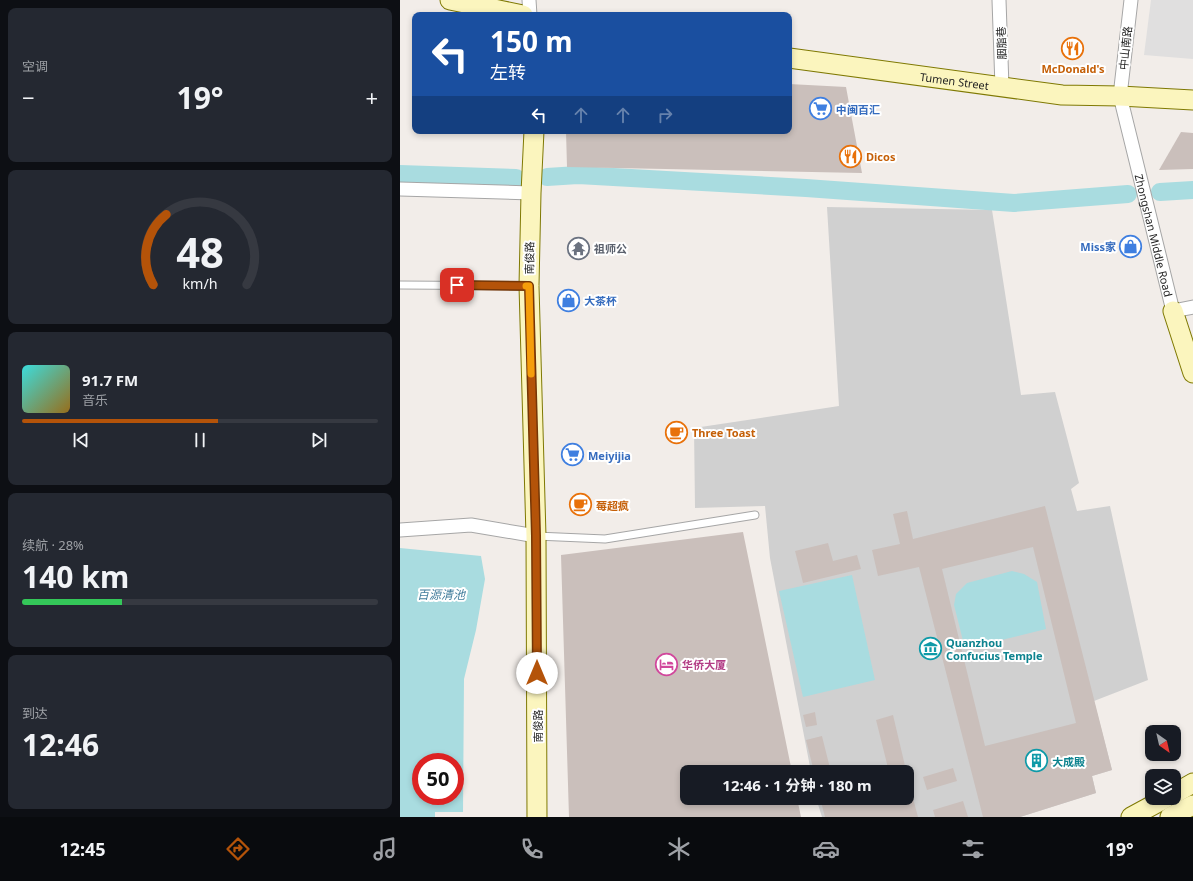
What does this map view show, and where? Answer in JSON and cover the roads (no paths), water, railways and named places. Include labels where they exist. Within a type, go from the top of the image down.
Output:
[{"type":"main road","points":[[450,0],[508,12]]},
{"type":"main road","name":"Tumen Street","points":[[792,58],[1062,95],[1120,96],[1193,100]]},
{"type":"main road","name":"南俊路","points":[[534,134],[530,193],[529,286],[536,536],[537,817]]},
{"type":"main road","name":"Zhongshan Middle Road","points":[[1173,311],[1193,372]]},
{"type":"main road","points":[[1181,790],[1193,783]]},
{"type":"main road","points":[[1131,817],[1153,805]]},
{"type":"main road","points":[[1170,817],[1193,805]]},
{"type":"street","points":[[529,0],[530,12]]},
{"type":"street","name":"胭脂巷","points":[[999,0],[1002,86]]},
{"type":"street","name":"中山南路","points":[[1120,96],[1131,0]]},
{"type":"street","name":"Zhongshan Middle Road","points":[[1120,96],[1173,311]]},
{"type":"street","points":[[400,189],[530,193]]},
{"type":"street","points":[[1173,311],[1193,307]]},
{"type":"street","points":[[400,530],[471,525],[536,536]]},
{"type":"lane","points":[[400,285],[529,286]]},
{"type":"lane","points":[[536,536],[605,538],[755,516]]},
{"type":"water","name":"百源清池","points":[[400,548],[481,556],[485,579],[476,630],[464,679],[463,753],[412,753],[412,805],[463,805],[463,812],[435,812],[435,817],[400,817]]},
{"type":"water","points":[[1012,571],[1024,574],[1037,582],[1046,629],[965,649],[954,605],[956,594],[967,583]]},
{"type":"water","points":[[852,575],[875,680],[803,697],[779,591]]},
{"type":"waterway","points":[[400,174],[516,178]]},
{"type":"waterway","points":[[547,177],[578,175],[806,188],[1014,203],[1128,194]]},
{"type":"waterway","points":[[1160,192],[1193,190]]},
{"type":"place","name":"McDonald's","points":[[1073,48]]},
{"type":"place","name":"中闽百汇","points":[[820,109]]},
{"type":"place","name":"Dicos","points":[[850,156]]},
{"type":"place","name":"Miss家","points":[[1131,246]]},
{"type":"place","name":"祖师公","points":[[578,248]]},
{"type":"place","name":"大茶杯","points":[[569,300]]},
{"type":"place","name":"Three Toast","points":[[676,432]]},
{"type":"place","name":"Meiyijia","points":[[573,455]]},
{"type":"place","name":"莓超疯","points":[[580,505]]},
{"type":"place","name":"Quanzhou Confucius Temple","points":[[931,648]]},
{"type":"place","name":"华侨大厦","points":[[667,664]]},
{"type":"place","name":"大成殿","points":[[1037,761]]}]
